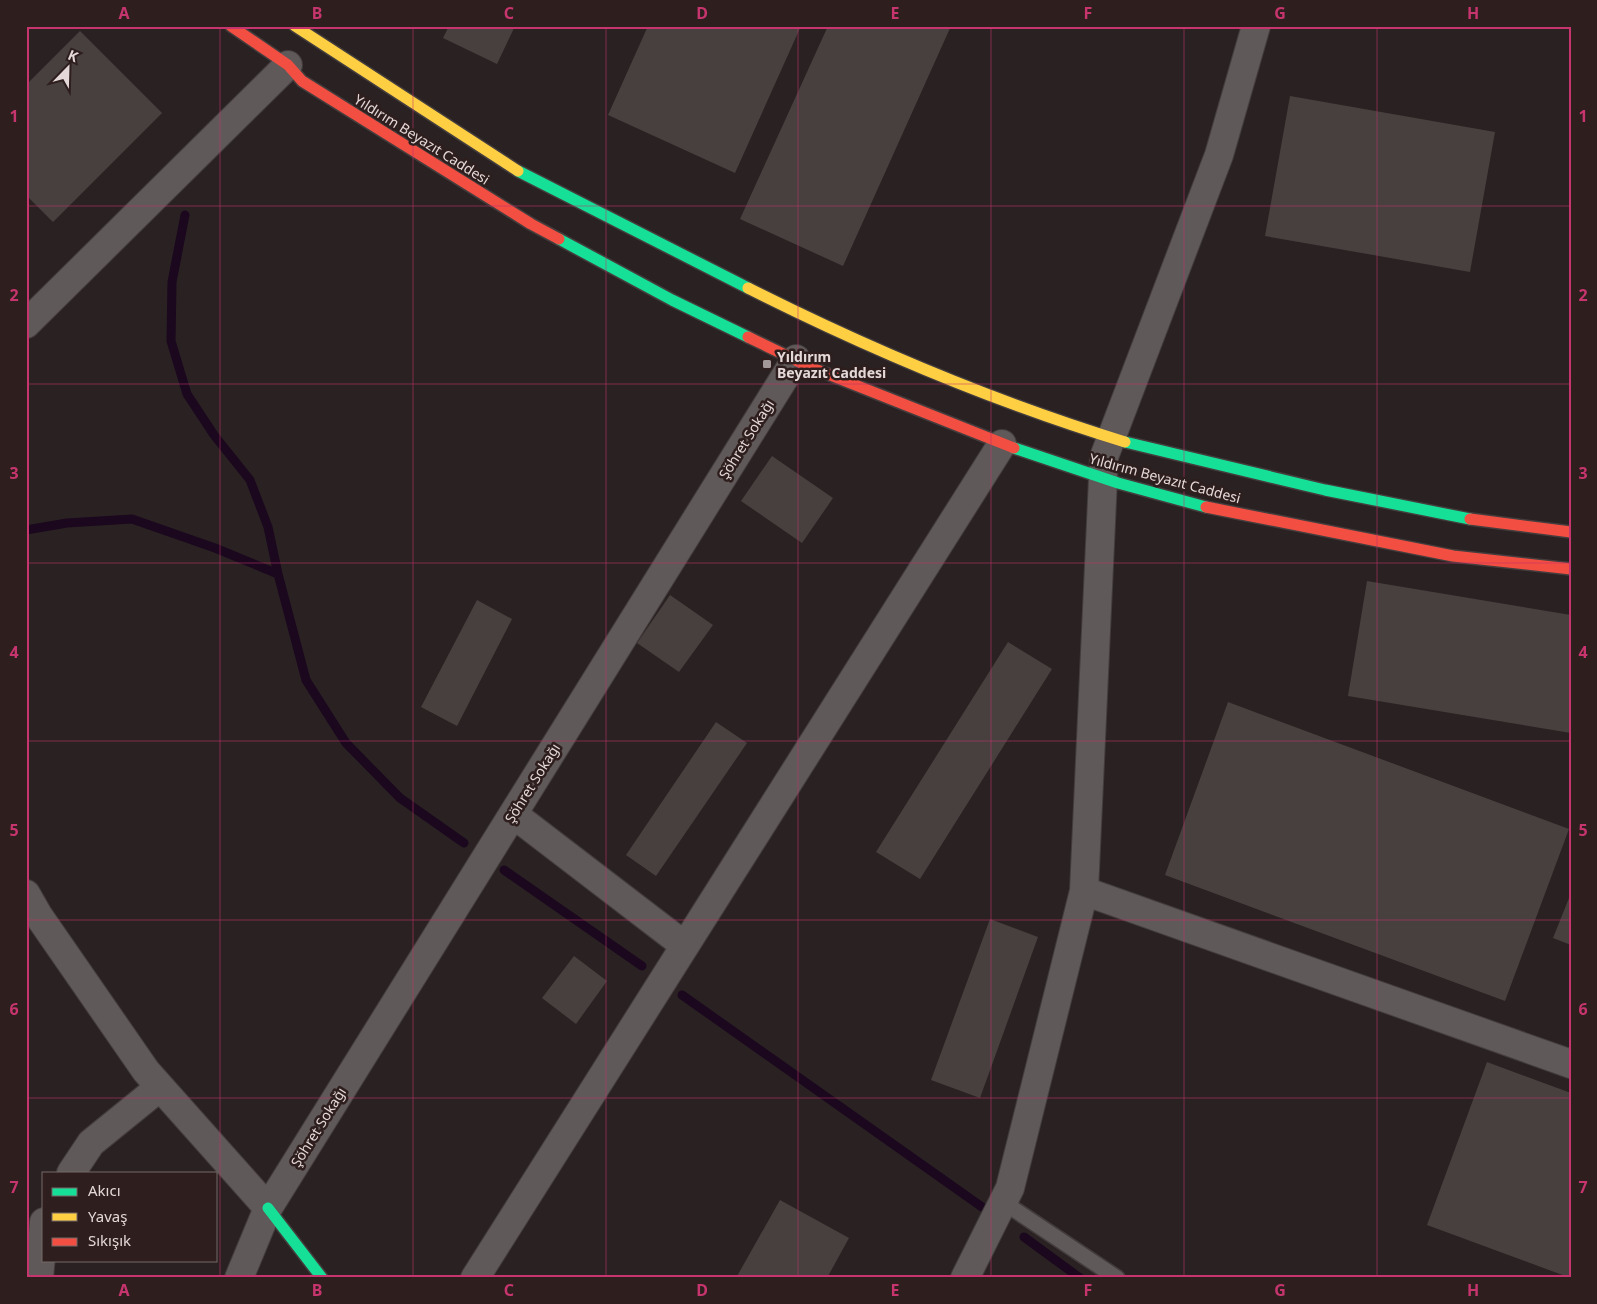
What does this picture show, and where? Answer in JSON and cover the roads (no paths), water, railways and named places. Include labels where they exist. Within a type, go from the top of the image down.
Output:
[{"type":"main road","name":"Yıldırım Beyazıt Caddesi","points":[[231,26],[288,65],[302,81],[531,224],[672,300],[810,367],[1002,444],[1103,478],[1215,509],[1452,556],[1571,569]]},
{"type":"main road","points":[[295,26],[467,140],[525,175],[824,326],[1012,404],[1067,424],[1135,445],[1324,490],[1486,522],[1571,532]]},
{"type":"main road","points":[[268,1208],[322,1278]]},
{"type":"street","points":[[965,1278],[1010,1188],[1084,891],[1104,457],[1219,155],[1256,26]]},
{"type":"street","points":[[26,324],[288,65]]},
{"type":"street","name":"Şöhret Sokağı","points":[[239,1278],[268,1208],[796,359]]},
{"type":"street","points":[[475,1278],[1002,444]]},
{"type":"street","points":[[513,814],[684,946]]},
{"type":"street","points":[[1084,891],[1571,1064]]},
{"type":"street","points":[[26,894],[146,1071],[268,1208]]},
{"type":"street","points":[[72,1172],[91,1143],[160,1087]]},
{"type":"street","points":[[39,1278],[42,1244]]},
{"type":"lane","points":[[1003,1202],[1117,1278]]},
{"type":"waterway","points":[[185,215],[172,282],[171,341],[187,394],[214,435],[250,480],[268,527],[278,574],[306,680],[346,743],[400,798],[464,843]]},
{"type":"waterway","points":[[26,530],[67,523],[132,519],[215,548],[278,574]]},
{"type":"waterway","points":[[504,870],[642,966]]},
{"type":"waterway","points":[[682,995],[982,1207]]},
{"type":"waterway","points":[[1024,1237],[1080,1278]]},
{"type":"place","name":"Yıldırım Beyazıt Caddesi","points":[[767,364]]}]
